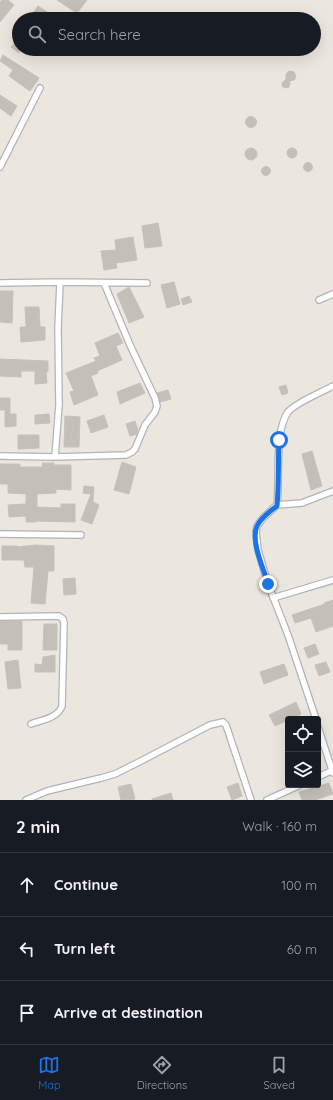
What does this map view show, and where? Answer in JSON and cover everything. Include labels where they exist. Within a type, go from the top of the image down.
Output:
[{"type":"street","points":[[0,167],[40,88]]},
{"type":"street","points":[[55,457],[59,405],[58,328],[60,282]]},
{"type":"street","points":[[0,283],[147,283]]},
{"type":"street","points":[[0,456],[55,457],[126,455],[132,452],[145,425],[157,406],[155,398],[130,345],[104,283]]},
{"type":"street","points":[[319,300],[333,294]]},
{"type":"street","points":[[277,506],[279,440],[284,419],[294,406],[333,386]]},
{"type":"street","points":[[315,716],[288,635],[273,598],[258,550],[256,532],[257,526],[263,518],[277,506],[302,503],[333,490]]},
{"type":"street","points":[[0,534],[81,535]]},
{"type":"street","points":[[273,598],[333,580]]},
{"type":"street","points":[[0,617],[59,616],[63,619],[62,706],[56,714],[31,724]]},
{"type":"street","points":[[26,800],[47,791],[115,774],[210,725],[223,722],[226,725],[252,800]]},
{"type":"street","points":[[321,736],[333,771],[321,776]]},
{"type":"street","points":[[267,800],[293,788]]},
{"type":"building","points":[[2,0],[8,0],[14,5],[0,22],[0,2]]},
{"type":"building","points":[[57,0],[87,0],[78,12]]},
{"type":"building","points":[[38,6],[47,12],[34,12]]},
{"type":"building","points":[[3,55],[39,78],[30,91],[9,76],[13,70],[0,61]]},
{"type":"building","points":[[289,71],[294,72],[296,77],[294,80],[290,81],[289,87],[285,88],[282,86],[282,83],[286,79],[286,74]]},
{"type":"building","points":[[0,95],[17,106],[11,116],[0,108]]},
{"type":"building","points":[[251,116],[255,118],[257,122],[255,126],[251,128],[247,126],[245,122],[247,118]]},
{"type":"building","points":[[251,148],[255,150],[257,154],[255,158],[251,160],[247,158],[245,154],[247,150]]},
{"type":"building","points":[[292,148],[297,153],[292,158],[287,153]]},
{"type":"building","points":[[306,163],[310,163],[312,167],[310,171],[306,171],[304,169],[304,165]]},
{"type":"building","points":[[264,167],[268,167],[270,171],[268,175],[264,175],[262,173],[262,169]]},
{"type":"building","points":[[158,223],[162,246],[145,248],[142,226]]},
{"type":"building","points":[[133,237],[137,260],[116,263],[117,268],[104,270],[101,251],[116,250],[115,240]]},
{"type":"building","points":[[174,282],[180,304],[167,308],[161,285]]},
{"type":"building","points":[[129,287],[144,317],[129,323],[117,294]]},
{"type":"building","points":[[0,291],[13,291],[12,323],[0,322]]},
{"type":"building","points":[[189,296],[192,302],[183,305],[181,299]]},
{"type":"building","points":[[25,307],[39,307],[40,327],[45,327],[45,340],[21,342],[20,327],[26,327]]},
{"type":"building","points":[[118,333],[123,343],[116,346],[122,360],[97,371],[98,373],[91,376],[98,395],[74,405],[70,392],[74,391],[66,373],[96,361],[94,358],[100,356],[95,343]]},
{"type":"building","points":[[0,359],[48,361],[48,372],[46,372],[47,383],[35,384],[35,371],[21,371],[21,377],[0,376]]},
{"type":"building","points":[[140,383],[145,393],[120,404],[117,392]]},
{"type":"building","points":[[286,385],[288,393],[282,395],[279,387]]},
{"type":"building","points":[[168,390],[171,399],[160,402],[157,393]]},
{"type":"building","points":[[0,398],[10,398],[10,414],[16,414],[16,426],[5,427],[5,410],[0,410]]},
{"type":"building","points":[[49,414],[50,423],[35,424],[35,415]]},
{"type":"building","points":[[104,415],[108,427],[91,433],[87,421]]},
{"type":"building","points":[[65,416],[80,417],[79,447],[64,447]]},
{"type":"building","points":[[135,421],[138,430],[137,434],[130,436],[126,424]]},
{"type":"building","points":[[18,435],[39,435],[39,448],[18,449]]},
{"type":"building","points":[[312,451],[322,486],[311,490],[302,454]]},
{"type":"building","points":[[122,462],[136,467],[129,494],[114,490]]},
{"type":"building","points":[[42,463],[71,465],[71,490],[56,489],[56,493],[37,494],[37,507],[61,508],[61,504],[75,504],[75,522],[26,522],[26,516],[9,517],[8,505],[26,504],[26,494],[8,493],[8,484],[0,484],[0,464],[20,464],[20,467],[43,467]]},
{"type":"building","points":[[84,486],[94,487],[93,502],[99,505],[92,524],[81,520],[91,494],[83,493]]},
{"type":"building","points":[[36,545],[54,546],[54,571],[48,571],[45,604],[31,603],[34,567],[25,567],[24,560],[2,560],[2,546],[17,547]]},
{"type":"building","points":[[75,578],[76,594],[64,595],[63,579]]},
{"type":"building","points":[[333,600],[333,626],[316,632],[311,618],[295,623],[292,615]]},
{"type":"building","points":[[0,621],[22,621],[22,650],[8,650],[8,644],[0,644]]},
{"type":"building","points":[[44,624],[57,624],[57,650],[43,650]]},
{"type":"building","points":[[315,644],[319,654],[308,658],[304,648]]},
{"type":"building","points":[[55,655],[55,672],[35,672],[35,664],[42,665],[43,657]]},
{"type":"building","points":[[18,660],[21,688],[8,689],[5,662]]},
{"type":"building","points":[[326,662],[330,672],[319,676],[315,665]]},
{"type":"building","points":[[284,664],[288,675],[264,684],[260,672]]},
{"type":"building","points":[[296,702],[301,714],[297,716],[285,716],[285,721],[275,726],[269,715]]},
{"type":"building","points":[[238,783],[242,796],[232,800],[227,787]]},
{"type":"building","points":[[329,783],[333,794],[315,800],[302,800],[299,792],[312,788],[321,788],[321,785]]},
{"type":"building","points":[[131,784],[135,799],[121,800],[118,787]]},
{"type":"building","points":[[171,793],[173,800],[152,800],[152,799]]},
{"type":"route","points":[[268,584],[258,550],[256,532],[257,526],[263,518],[277,506],[279,440]]}]
